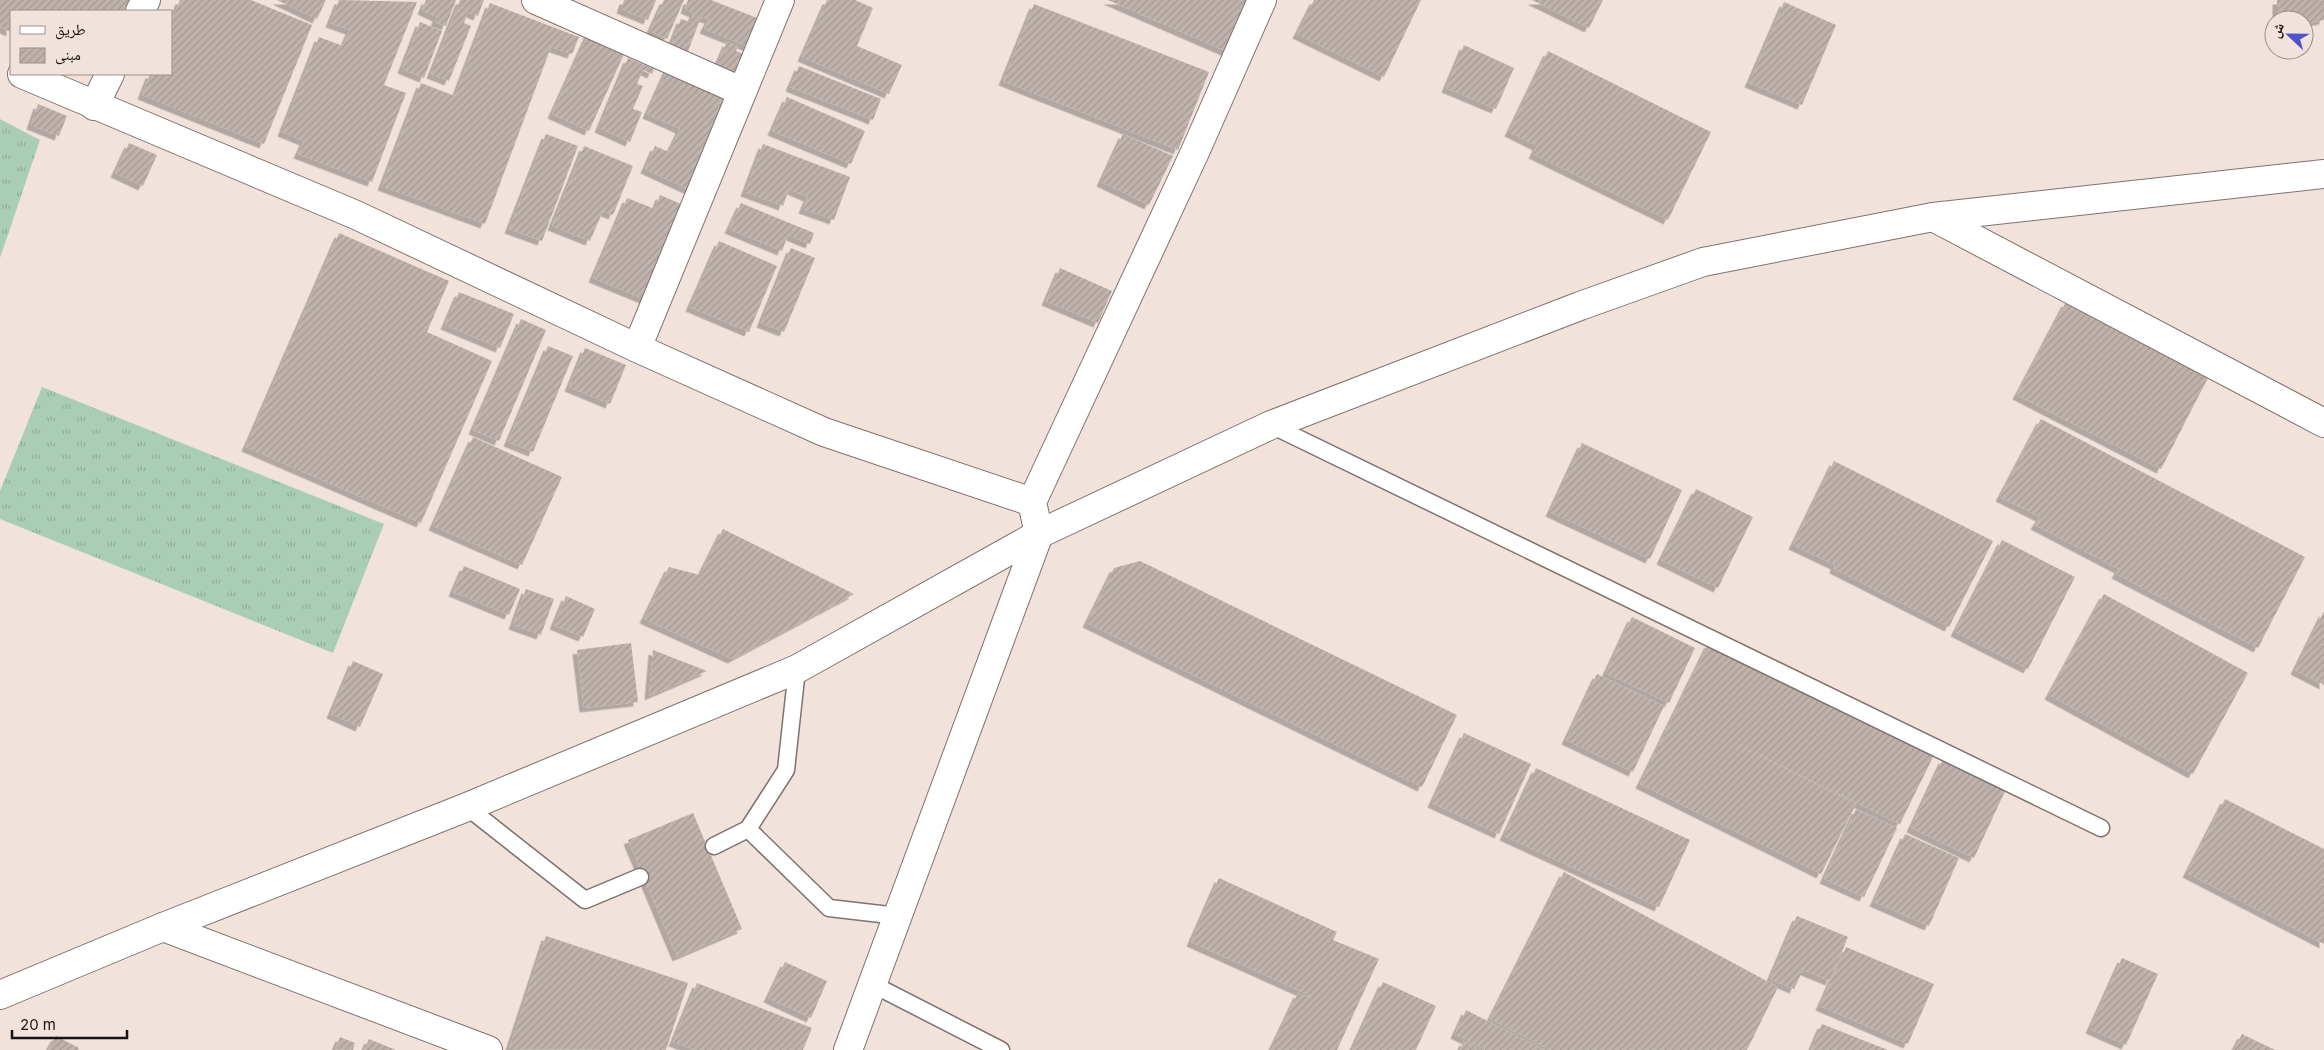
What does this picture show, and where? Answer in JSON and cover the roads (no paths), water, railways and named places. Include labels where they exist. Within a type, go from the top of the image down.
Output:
[{"type":"street","points":[[536,0],[741,91]]},
{"type":"street","points":[[637,348],[780,0]]},
{"type":"street","points":[[848,1050],[874,985],[1039,534],[1032,502],[1195,152],[1262,0]]},
{"type":"street","points":[[24,75],[356,215],[637,348],[824,432],[1032,502]]},
{"type":"street","points":[[94,106],[110,75]]},
{"type":"street","points":[[0,996],[163,927],[467,807],[797,669],[1039,534],[1271,425],[1580,306],[1703,262],[1933,217],[2316,180]]},
{"type":"street","points":[[1933,217],[2324,423]]},
{"type":"street","points":[[163,927],[488,1050]]},
{"type":"lane","points":[[1271,425],[2101,828]]},
{"type":"lane","points":[[714,846],[748,829],[786,770],[797,669]]},
{"type":"lane","points":[[467,807],[585,900],[640,877]]},
{"type":"lane","points":[[748,829],[829,908],[898,916]]},
{"type":"lane","points":[[874,985],[1001,1050]]}]
